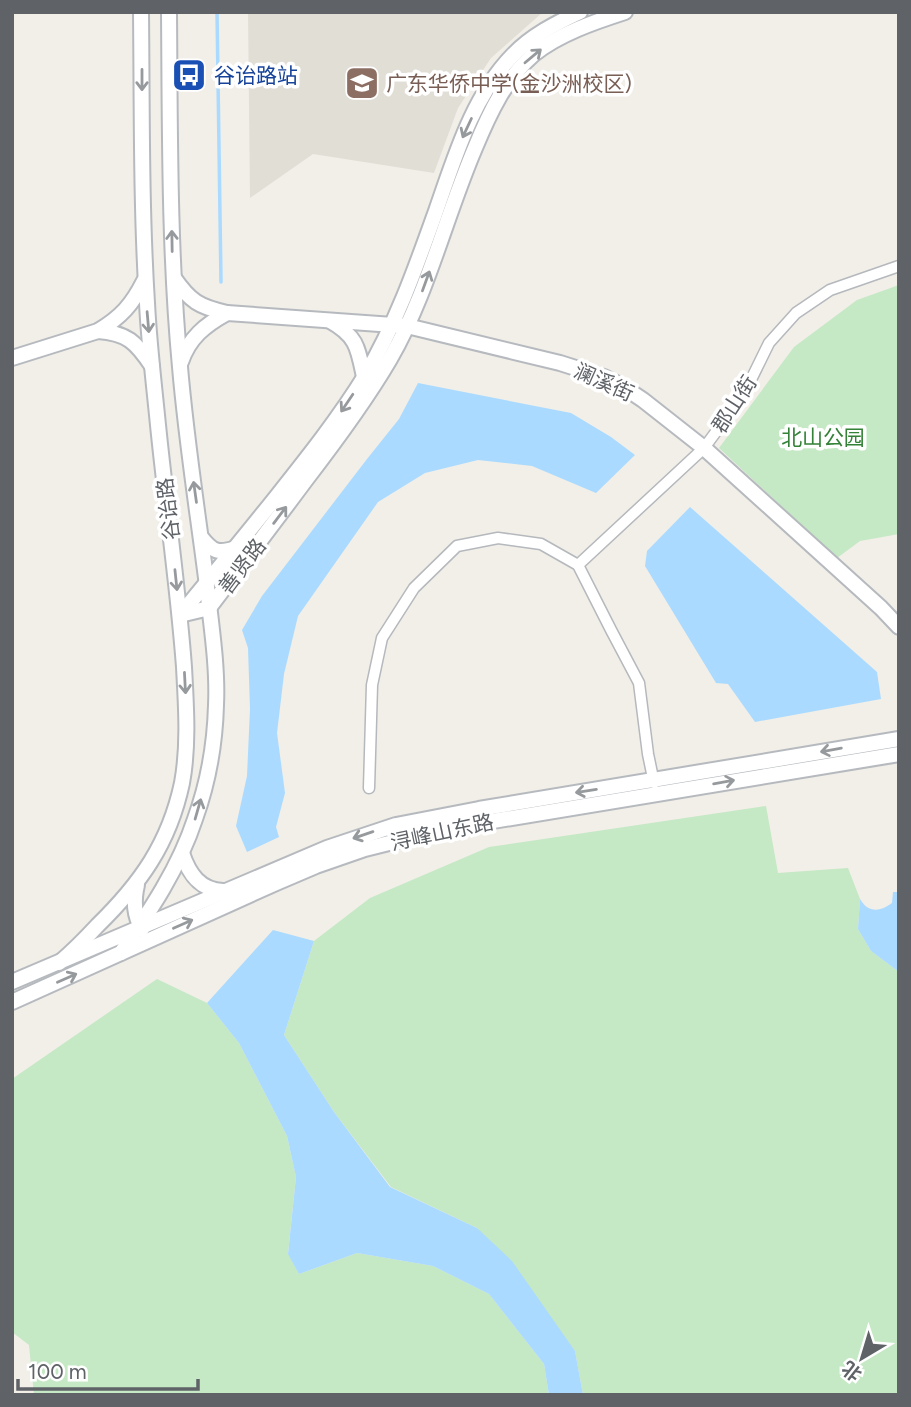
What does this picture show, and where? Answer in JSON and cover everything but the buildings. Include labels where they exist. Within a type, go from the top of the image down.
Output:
[{"type":"street","name":"谷诒路","points":[[59,963],[114,910],[152,862],[173,811],[184,766],[187,716],[180,615],[158,426],[146,278],[141,12]]},
{"type":"street","name":"谷诒路","points":[[121,953],[172,872],[196,817],[209,767],[216,704],[209,608],[180,368],[173,277],[169,12]]},
{"type":"street","name":"善贤路","points":[[180,615],[313,450],[364,377],[392,324],[464,136],[486,91],[514,53],[543,32],[580,12]]},
{"type":"street","name":"善贤路","points":[[180,615],[209,608],[354,415],[390,359],[425,283],[469,161],[505,87],[534,54],[549,44],[625,12]]},
{"type":"street","name":"郡山街","points":[[578,565],[705,448],[744,394],[769,343],[796,313],[830,290],[899,266]]},
{"type":"street","name":"澜溪街","points":[[173,277],[194,302],[205,308],[227,313],[407,326],[560,363],[604,377],[643,400],[705,448],[899,627]]},
{"type":"street","points":[[12,358],[98,331],[125,311],[146,278]]},
{"type":"street","points":[[180,368],[192,340],[211,322],[227,313]]},
{"type":"street","points":[[329,321],[350,335],[358,352],[364,377]]},
{"type":"street","points":[[98,331],[113,332],[129,339],[152,366]]},
{"type":"street","points":[[201,537],[209,547],[218,552],[236,548]]},
{"type":"street","points":[[369,788],[372,685],[382,638],[414,588],[457,546],[498,538],[541,544],[578,565],[639,683],[655,787]]},
{"type":"street","name":"浔峰山东路","points":[[12,1002],[276,883],[365,849],[481,822],[899,739]]},
{"type":"street","name":"浔峰山东路","points":[[12,982],[327,848],[405,823],[479,808],[899,754]]},
{"type":"street","points":[[182,853],[185,864],[196,880],[206,888],[224,891]]},
{"type":"street","points":[[152,862],[172,872]]},
{"type":"street","points":[[137,884],[134,904],[140,926],[151,939]]},
{"type":"shaded area","name":"广东华侨中学(金沙洲校区)","points":[[248,12],[543,12],[491,58],[458,108],[434,173],[313,154],[250,198]]},
{"type":"green space","name":"北山公园","points":[[899,285],[899,534],[860,541],[837,558],[719,448],[794,347],[857,300]]},
{"type":"green space","points":[[766,806],[778,873],[848,868],[860,899],[858,929],[871,951],[899,972],[899,1395],[583,1395],[575,1351],[477,1228],[391,1187],[334,1112],[284,1035],[314,941],[370,898],[489,847]]},
{"type":"green space","points":[[157,979],[207,1003],[239,1043],[287,1136],[296,1177],[288,1253],[299,1274],[357,1253],[433,1266],[489,1294],[544,1364],[549,1395],[34,1395],[29,1345],[12,1332],[12,1079]]},
{"type":"water","points":[[418,383],[571,413],[635,455],[596,493],[532,466],[478,460],[425,473],[378,502],[298,616],[284,674],[277,733],[285,793],[276,827],[279,837],[247,852],[236,826],[247,776],[250,709],[248,648],[242,630],[262,596],[399,419]]},
{"type":"water","points":[[690,507],[877,672],[881,699],[755,722],[728,684],[716,683],[645,566],[647,551]]},
{"type":"water","points":[[893,892],[899,892],[899,972],[871,951],[858,929],[860,899],[870,909],[879,909],[892,903]]},
{"type":"water","points":[[273,930],[314,941],[284,1035],[334,1112],[390,1187],[477,1228],[512,1261],[575,1351],[583,1395],[549,1395],[544,1364],[489,1294],[433,1266],[357,1253],[299,1274],[288,1254],[296,1177],[287,1136],[239,1043],[207,1003]]},
{"type":"waterway","points":[[217,12],[221,282]]},
{"type":"place","name":"谷诒路站","points":[[189,75]]},
{"type":"place","name":"广东华侨中学(金沙洲校区)","points":[[362,83]]}]
